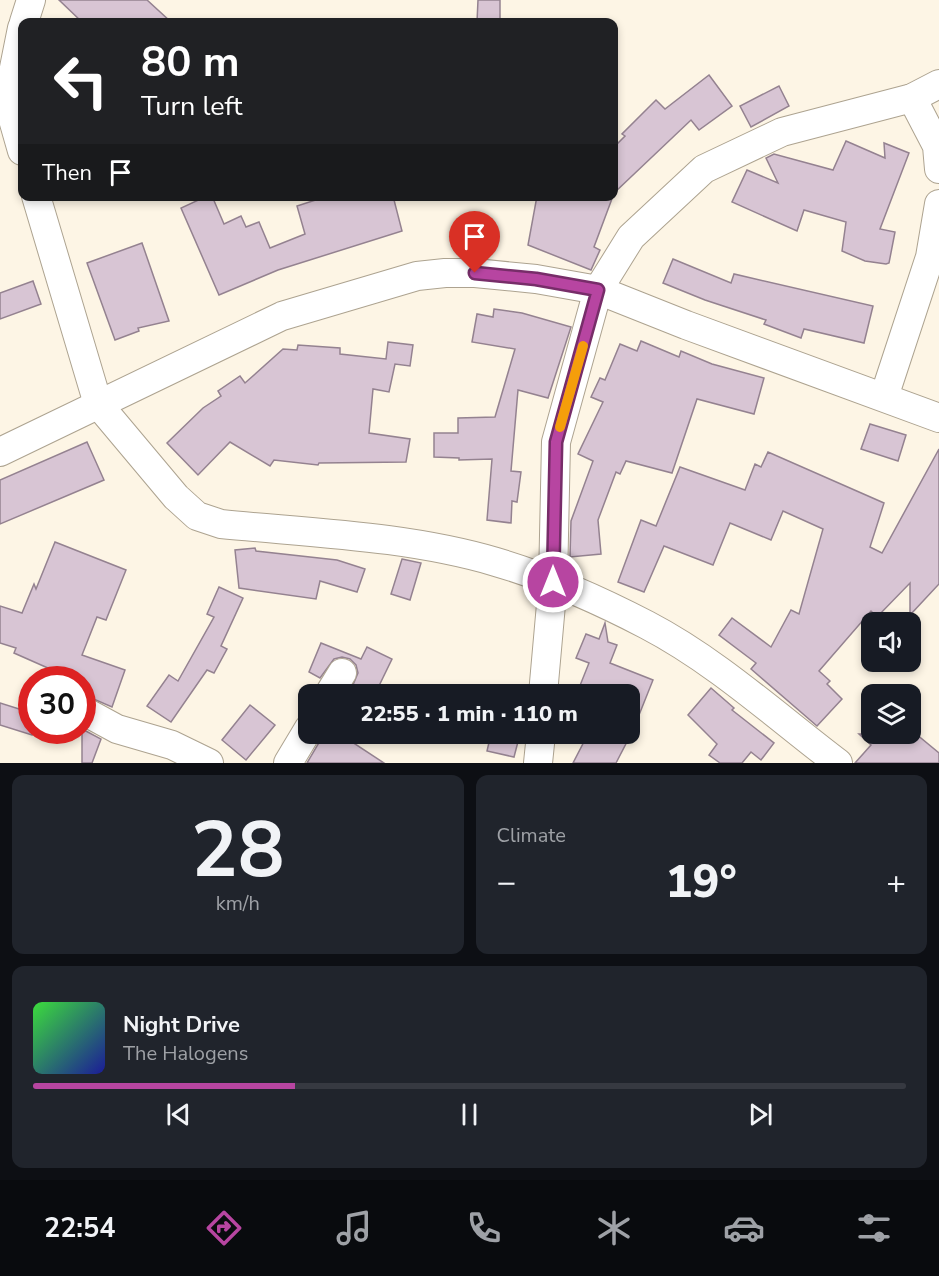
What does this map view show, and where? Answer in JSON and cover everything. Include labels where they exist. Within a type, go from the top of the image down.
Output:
[{"type":"street","points":[[25,18],[31,0]]},
{"type":"street","points":[[18,48],[12,78],[10,109],[18,137]]},
{"type":"street","points":[[544,684],[553,582],[556,442],[598,290],[631,237],[704,169],[782,132],[912,98],[939,84]]},
{"type":"street","points":[[912,98],[937,146],[939,169]]},
{"type":"street","points":[[37,201],[98,404],[176,497],[198,516],[221,524],[421,546],[495,562],[553,582],[648,625],[727,676],[838,763]]},
{"type":"street","points":[[884,397],[930,256],[939,204]]},
{"type":"street","points":[[0,452],[282,316],[417,276],[475,273],[536,279],[598,290],[686,325],[939,418]]},
{"type":"street","points":[[96,718],[117,729],[201,761]]},
{"type":"street","points":[[288,763],[299,744]]},
{"type":"street","points":[[538,763],[540,744]]},
{"type":"building","points":[[59,0],[147,0],[167,18],[78,18]]},
{"type":"building","points":[[478,0],[500,0],[500,18],[477,18]]},
{"type":"building","points":[[709,75],[732,106],[699,130],[691,120],[618,189],[618,143],[625,136],[622,134],[656,100],[665,109]]},
{"type":"building","points":[[779,86],[789,106],[751,127],[740,106]]},
{"type":"building","points":[[846,141],[885,158],[884,143],[909,153],[880,229],[895,232],[889,263],[865,261],[842,251],[846,222],[804,210],[797,231],[732,202],[747,170],[778,183],[766,158],[774,154],[833,170]]},
{"type":"building","points":[[196,201],[214,201],[224,224],[241,216],[246,227],[259,222],[270,248],[305,234],[297,206],[312,201],[394,201],[402,231],[278,270],[219,295],[181,208]]},
{"type":"building","points":[[536,201],[611,201],[594,247],[600,250],[591,270],[528,245]]},
{"type":"building","points":[[142,243],[169,321],[138,328],[139,331],[115,340],[87,263]]},
{"type":"building","points":[[673,259],[731,283],[734,274],[873,306],[864,343],[804,329],[801,338],[764,324],[766,320],[705,300],[663,283]]},
{"type":"building","points":[[33,281],[41,304],[0,319],[0,293]]},
{"type":"building","points":[[494,309],[522,313],[571,327],[548,398],[518,390],[511,471],[521,472],[517,502],[512,501],[511,523],[487,520],[492,459],[459,460],[459,458],[434,457],[434,433],[458,433],[458,418],[495,417],[515,349],[472,342],[477,314],[493,317]]},
{"type":"building","points":[[641,341],[679,357],[681,351],[712,364],[764,378],[754,414],[697,399],[672,473],[626,461],[620,474],[616,472],[598,520],[601,554],[570,557],[571,521],[593,461],[578,454],[603,402],[591,397],[600,378],[605,380],[620,344],[637,351]]},
{"type":"building","points":[[388,342],[413,345],[410,366],[395,364],[389,392],[373,389],[369,433],[410,439],[406,462],[319,463],[318,465],[274,460],[270,466],[230,442],[198,475],[167,443],[203,408],[221,396],[218,391],[240,376],[245,383],[283,349],[297,350],[298,345],[340,348],[340,354],[386,359]]},
{"type":"building","points":[[870,424],[906,435],[898,461],[861,449]]},
{"type":"building","points":[[87,442],[104,480],[0,524],[0,480]]},
{"type":"building","points":[[939,449],[939,584],[913,612],[910,612],[910,583],[882,612],[861,612],[861,623],[819,671],[830,681],[827,684],[842,699],[817,726],[751,669],[756,663],[719,635],[732,618],[771,647],[791,610],[799,614],[823,529],[783,511],[771,540],[730,523],[713,565],[664,546],[644,592],[618,582],[641,520],[656,526],[680,467],[745,490],[755,464],[761,467],[768,452],[884,503],[870,547],[882,553]]},
{"type":"building","points":[[55,542],[126,570],[106,620],[97,617],[82,655],[125,670],[112,707],[96,700],[96,666],[43,666],[14,653],[16,648],[0,643],[0,606],[22,613],[34,584],[36,589]]},
{"type":"building","points":[[255,548],[256,551],[337,560],[365,569],[357,592],[320,581],[316,599],[239,588],[235,550]]},
{"type":"building","points":[[402,559],[421,563],[410,600],[391,594]]},
{"type":"building","points":[[219,587],[243,598],[221,646],[227,649],[214,673],[207,670],[171,722],[147,706],[169,675],[178,681],[214,617],[207,614]]},
{"type":"building","points":[[605,623],[608,642],[617,645],[610,663],[653,680],[640,712],[640,684],[581,684],[589,663],[576,658],[586,634],[599,639]]},
{"type":"building","points":[[321,643],[361,659],[367,647],[392,659],[380,684],[353,684],[358,673],[356,665],[350,659],[342,657],[334,659],[320,678],[309,672]]},
{"type":"building","points":[[711,688],[734,708],[732,710],[774,743],[761,760],[751,752],[742,763],[720,763],[709,755],[717,744],[688,715]]},
{"type":"building","points":[[0,703],[18,709],[18,731],[0,725]]},
{"type":"building","points":[[250,705],[275,725],[246,760],[222,740]]},
{"type":"building","points":[[96,736],[101,739],[92,763],[82,763],[82,744],[96,744]]},
{"type":"building","points":[[921,738],[939,753],[939,763],[855,763],[871,745],[921,744]]},
{"type":"building","points":[[318,744],[355,744],[384,763],[307,763]]},
{"type":"building","points":[[489,744],[517,744],[514,757],[487,751]]},
{"type":"building","points":[[583,744],[626,744],[616,763],[573,763]]},
{"type":"slow traffic","points":[[560,427],[583,346]]},
{"type":"route","points":[[475,273],[536,279],[598,290],[556,442],[553,582]]}]
